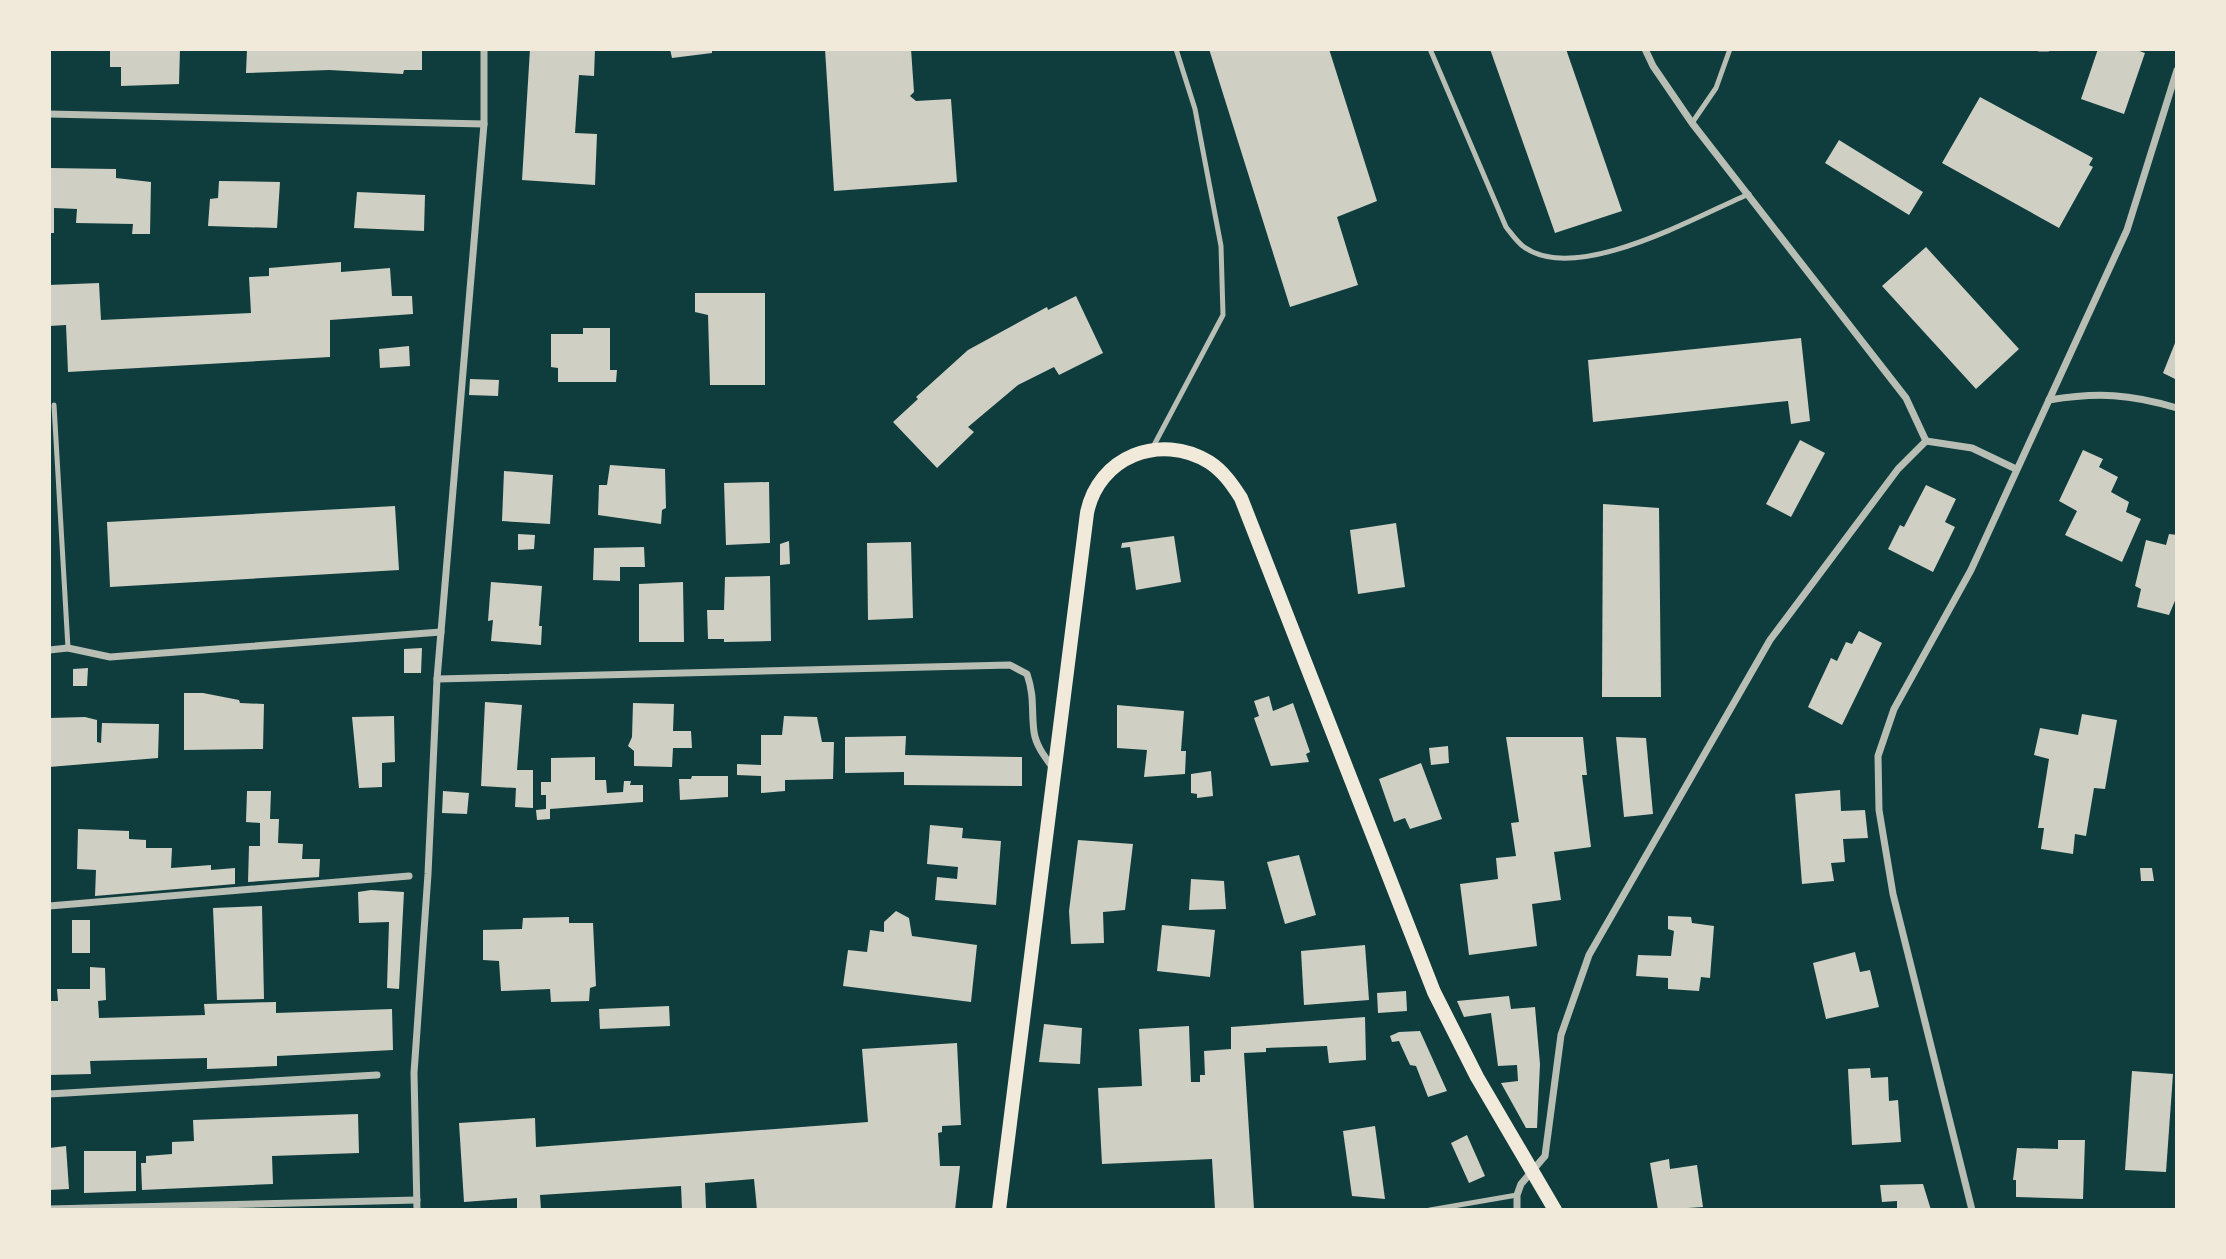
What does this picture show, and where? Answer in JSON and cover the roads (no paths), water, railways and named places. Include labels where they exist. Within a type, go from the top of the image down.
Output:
[{"type":"main road","points":[[999,1210],[1089,500],[1105,473],[1125,459],[1152,449],[1193,454],[1211,463],[1228,478],[1241,498],[1434,992],[1477,1077],[1555,1210]]},
{"type":"street","points":[[417,1210],[414,1073],[428,874],[440,632],[484,124],[484,49]]},
{"type":"street","points":[[1645,49],[1653,66],[1692,123],[1906,398],[1926,441]]},
{"type":"street","points":[[1972,1210],[1893,894],[1879,810],[1878,756],[1894,709],[1971,570],[2127,230],[2177,70]]},
{"type":"street","points":[[49,114],[484,124]]},
{"type":"street","points":[[2049,400],[2087,394],[2136,396],[2177,408]]},
{"type":"street","points":[[1926,441],[1972,448],[2016,469]]},
{"type":"street","points":[[1517,1210],[1517,1195],[1545,1156],[1561,1035],[1589,955],[1770,640],[1898,469],[1926,441]]},
{"type":"street","points":[[49,650],[68,648],[110,657],[440,632]]},
{"type":"street","points":[[437,679],[1010,665],[1027,674],[1034,695],[1034,733],[1040,749],[1054,770]]},
{"type":"street","points":[[49,906],[409,876]]},
{"type":"street","points":[[49,1094],[377,1075]]},
{"type":"street","points":[[49,1209],[417,1200]]},
{"type":"lane","points":[[1152,449],[1223,315],[1221,246],[1195,108],[1176,49]]},
{"type":"lane","points":[[1430,49],[1506,227],[1525,247],[1553,258],[1594,256],[1633,244],[1749,194]]},
{"type":"lane","points":[[1692,123],[1716,88],[1730,49]]},
{"type":"lane","points":[[2039,49],[2048,49]]},
{"type":"lane","points":[[54,405],[68,648]]},
{"type":"lane","points":[[1430,1210],[1517,1195]]}]
